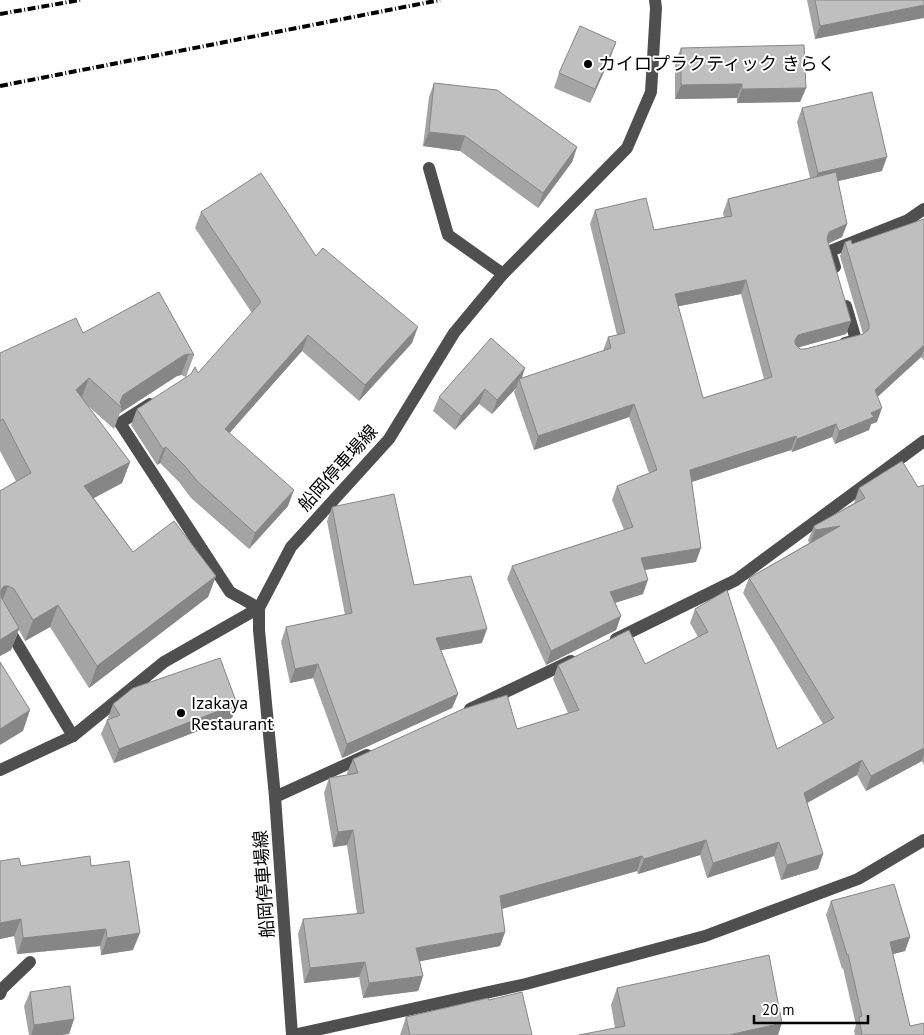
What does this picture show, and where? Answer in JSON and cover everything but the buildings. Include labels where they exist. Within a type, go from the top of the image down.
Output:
[{"type":"street","name":"船岡停車場線","points":[[292,1035],[275,797],[259,630],[259,608],[291,547],[389,439],[454,333],[503,274],[627,148],[651,92],[656,8],[654,0]]},
{"type":"street","points":[[429,168],[448,235],[503,274]]},
{"type":"street","points":[[838,278],[830,251],[908,220],[924,209]]},
{"type":"street","points":[[837,345],[856,340],[843,295]]},
{"type":"street","points":[[158,398],[120,423],[230,592],[259,608]]},
{"type":"street","points":[[604,645],[736,580],[924,441]]},
{"type":"street","points":[[0,770],[73,736],[164,662],[259,608]]},
{"type":"street","points":[[0,615],[73,736]]},
{"type":"street","points":[[462,713],[586,654]]},
{"type":"street","points":[[275,797],[382,749]]},
{"type":"street","points":[[292,1035],[526,984],[705,936],[858,879],[924,840]]},
{"type":"street","points":[[0,994],[2,989],[30,962]]},
{"type":"railway","points":[[0,14],[80,0]]},
{"type":"railway","points":[[0,86],[440,0]]},
{"type":"place","name":"カイロプラクティック きらく","points":[[588,64]]},
{"type":"place","name":"Izakaya Restaurant","points":[[181,713]]}]
